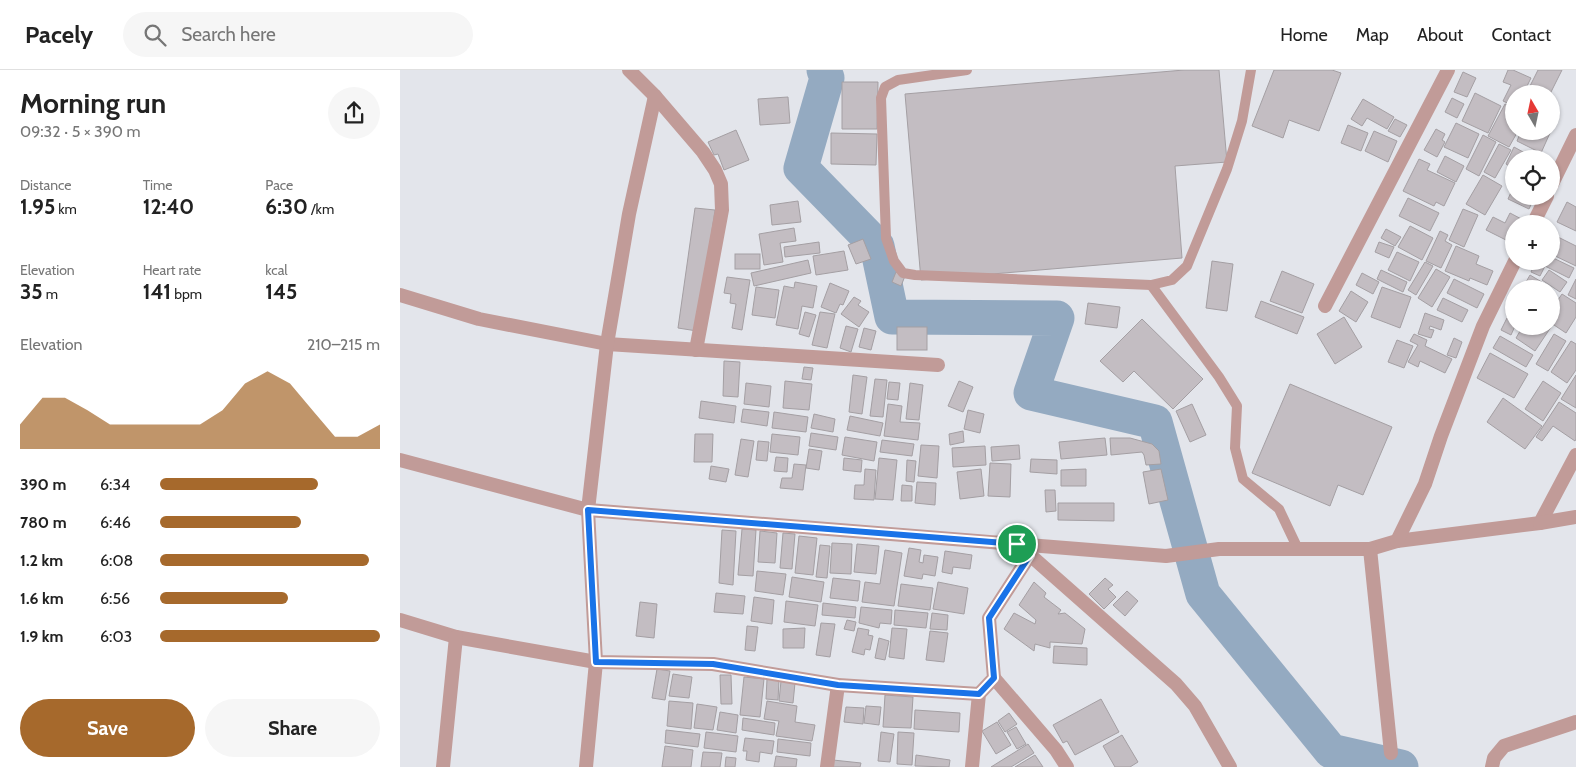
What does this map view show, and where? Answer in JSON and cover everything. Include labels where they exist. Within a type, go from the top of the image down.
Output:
[{"type":"street","points":[[629,70],[656,96],[703,152],[715,170],[721,184],[722,210],[696,350]]},
{"type":"street","points":[[1325,306],[1448,70]]},
{"type":"street","points":[[586,767],[596,662],[588,510],[607,344],[629,214],[656,96]]},
{"type":"street","points":[[1560,168],[1576,135]]},
{"type":"street","points":[[1397,541],[1426,484],[1441,436],[1483,326],[1511,270]]},
{"type":"street","points":[[400,295],[479,319],[607,344],[938,365]]},
{"type":"street","points":[[1540,523],[1576,455]]},
{"type":"street","points":[[400,460],[588,510],[1166,556],[1219,549],[1370,549],[1397,541],[1540,523],[1576,516]]},
{"type":"street","points":[[1017,544],[1176,684],[1195,706],[1230,767]]},
{"type":"street","points":[[1370,549],[1391,753]]},
{"type":"street","points":[[1030,555],[989,618],[994,678],[1056,750],[1067,767]]},
{"type":"street","points":[[400,620],[456,637],[596,662],[713,664],[838,685],[979,694]]},
{"type":"street","points":[[443,767],[456,637]]},
{"type":"street","points":[[972,767],[979,694],[994,678]]},
{"type":"street","points":[[827,767],[838,685]]},
{"type":"street","points":[[1492,767],[1494,758],[1504,746],[1576,722]]},
{"type":"lane","points":[[967,70],[898,80],[885,87],[881,98],[886,238],[894,261],[903,273],[1151,285],[1172,280],[1187,266],[1229,161],[1242,122],[1251,70]]},
{"type":"lane","points":[[1151,285],[1219,377],[1237,406],[1235,448],[1243,479],[1279,509],[1298,549]]},
{"type":"building","points":[[1184,70],[1219,70],[1227,162],[1175,166],[1182,258],[921,280],[905,94]]},
{"type":"building","points":[[1274,70],[1332,70],[1341,73],[1319,131],[1289,120],[1283,138],[1252,126]]},
{"type":"building","points":[[1508,70],[1513,70],[1531,78],[1528,85],[1511,85],[1503,82]]},
{"type":"building","points":[[1538,70],[1562,70],[1554,85],[1530,85]]},
{"type":"building","points":[[1463,72],[1476,78],[1467,97],[1454,92]]},
{"type":"building","points":[[842,82],[878,82],[877,129],[842,129]]},
{"type":"building","points":[[1475,93],[1501,106],[1488,133],[1462,121]]},
{"type":"building","points":[[788,97],[790,123],[760,125],[758,99]]},
{"type":"building","points":[[1452,98],[1464,104],[1457,118],[1445,112]]},
{"type":"building","points":[[1363,99],[1394,117],[1387,129],[1367,118],[1362,126],[1351,119]]},
{"type":"building","points":[[1505,104],[1505,140],[1513,140],[1509,147],[1488,136]]},
{"type":"building","points":[[1395,119],[1407,125],[1400,137],[1388,131]]},
{"type":"building","points":[[1456,123],[1479,134],[1468,158],[1444,147]]},
{"type":"building","points":[[1348,125],[1368,133],[1361,151],[1341,143]]},
{"type":"building","points":[[1436,129],[1445,134],[1442,140],[1445,142],[1437,157],[1424,150]]},
{"type":"building","points":[[736,130],[749,160],[724,170],[718,154],[714,155],[708,142]]},
{"type":"building","points":[[1374,131],[1397,141],[1388,162],[1365,151]]},
{"type":"building","points":[[831,133],[877,134],[876,165],[831,164]]},
{"type":"building","points":[[1483,135],[1496,142],[1479,176],[1466,169]]},
{"type":"building","points":[[1547,140],[1542,150],[1535,150],[1517,141]]},
{"type":"building","points":[[1499,144],[1511,150],[1505,150],[1505,160],[1495,178],[1484,172]]},
{"type":"building","points":[[1445,156],[1464,166],[1456,182],[1437,172]]},
{"type":"building","points":[[1419,159],[1430,164],[1427,170],[1455,183],[1444,206],[1436,202],[1434,206],[1403,191]]},
{"type":"building","points":[[1483,175],[1502,186],[1485,215],[1466,204]]},
{"type":"building","points":[[1408,198],[1439,213],[1430,231],[1399,216]]},
{"type":"building","points":[[798,201],[801,222],[772,225],[770,205]]},
{"type":"building","points":[[1567,202],[1576,207],[1576,231],[1560,223],[1560,216]]},
{"type":"building","points":[[1521,205],[1531,205],[1529,209]]},
{"type":"building","points":[[695,208],[715,210],[697,331],[678,328]]},
{"type":"building","points":[[1463,209],[1478,215],[1464,247],[1449,240]]},
{"type":"building","points":[[1493,217],[1505,223],[1505,240],[1486,230]]},
{"type":"building","points":[[1410,226],[1433,238],[1422,260],[1398,247]]},
{"type":"building","points":[[794,228],[796,241],[780,243],[783,262],[764,265],[759,234]]},
{"type":"building","points":[[1386,229],[1401,237],[1395,246],[1381,238]]},
{"type":"building","points":[[1440,231],[1448,235],[1445,241],[1452,245],[1441,268],[1426,261]]},
{"type":"building","points":[[1560,238],[1576,246],[1576,266],[1560,258]]},
{"type":"building","points":[[863,239],[871,259],[856,264],[848,245]]},
{"type":"building","points":[[819,242],[820,253],[785,257],[784,247]]},
{"type":"building","points":[[1379,242],[1394,247],[1389,258],[1375,252]]},
{"type":"building","points":[[1456,246],[1479,256],[1476,264],[1493,271],[1487,285],[1470,278],[1469,281],[1445,271]]},
{"type":"building","points":[[844,251],[848,270],[816,275],[813,256]]},
{"type":"building","points":[[1397,252],[1419,262],[1410,281],[1388,270]]},
{"type":"building","points":[[735,254],[760,254],[760,269],[735,269]]},
{"type":"building","points":[[808,260],[811,273],[754,286],[751,273]]},
{"type":"building","points":[[1212,261],[1233,264],[1227,311],[1206,308]]},
{"type":"building","points":[[1560,261],[1574,268],[1569,278],[1553,270],[1560,270]]},
{"type":"building","points":[[1425,262],[1433,266],[1416,295],[1408,290]]},
{"type":"building","points":[[1436,269],[1450,277],[1432,307],[1418,298]]},
{"type":"building","points":[[1381,270],[1407,282],[1403,292],[1377,279]]},
{"type":"building","points":[[1532,270],[1543,270],[1540,276],[1531,272]]},
{"type":"building","points":[[1549,270],[1567,282],[1560,292],[1560,280],[1542,280]]},
{"type":"building","points":[[1282,271],[1314,284],[1302,313],[1270,301]]},
{"type":"building","points":[[896,272],[905,276],[901,286],[892,282]]},
{"type":"building","points":[[1362,273],[1379,282],[1373,294],[1356,285]]},
{"type":"building","points":[[1530,275],[1538,280],[1527,280]]},
{"type":"building","points":[[727,277],[750,280],[742,330],[732,328],[736,304],[730,303],[731,294],[724,293]]},
{"type":"building","points":[[1454,279],[1484,294],[1477,308],[1447,293]]},
{"type":"building","points":[[1576,279],[1576,299],[1568,295]]},
{"type":"building","points":[[795,282],[817,286],[813,308],[802,306],[798,329],[776,325],[784,286],[794,288]]},
{"type":"building","points":[[830,283],[849,291],[843,305],[840,304],[836,313],[821,307]]},
{"type":"building","points":[[756,287],[779,290],[775,318],[752,315]]},
{"type":"building","points":[[1382,287],[1411,297],[1400,328],[1371,317]]},
{"type":"building","points":[[1351,291],[1368,302],[1356,322],[1339,311]]},
{"type":"building","points":[[1562,294],[1576,303],[1576,317],[1566,333],[1560,329],[1560,297]]},
{"type":"building","points":[[854,297],[861,301],[858,305],[869,312],[859,327],[841,314]]},
{"type":"building","points":[[1443,298],[1468,310],[1462,322],[1437,310]]},
{"type":"building","points":[[1261,301],[1304,317],[1297,334],[1255,317]]},
{"type":"building","points":[[1088,303],[1120,307],[1117,328],[1085,324]]},
{"type":"building","points":[[805,312],[816,315],[809,337],[799,334]]},
{"type":"building","points":[[820,312],[835,314],[827,348],[812,345]]},
{"type":"building","points":[[1425,313],[1444,320],[1441,330],[1430,326],[1429,329],[1434,330],[1431,338],[1418,334]]},
{"type":"building","points":[[1344,317],[1362,347],[1335,364],[1317,334]]},
{"type":"building","points":[[1142,319],[1203,379],[1173,409],[1134,371],[1123,382],[1100,361]]},
{"type":"building","points":[[1505,322],[1505,332],[1501,330]]},
{"type":"building","points":[[846,326],[858,329],[851,352],[840,348]]},
{"type":"building","points":[[897,327],[927,327],[927,350],[897,350]]},
{"type":"building","points":[[864,328],[876,331],[871,350],[859,347]]},
{"type":"building","points":[[1414,334],[1427,340],[1425,346],[1452,359],[1445,373],[1420,361],[1418,367],[1408,362],[1418,345],[1410,341]]},
{"type":"building","points":[[1518,335],[1546,335],[1535,351],[1516,338]]},
{"type":"building","points":[[1553,335],[1566,341],[1548,371],[1536,364]]},
{"type":"building","points":[[1500,336],[1533,355],[1526,367],[1493,348]]},
{"type":"building","points":[[1454,338],[1462,342],[1456,358],[1447,355]]},
{"type":"building","points":[[1397,340],[1413,346],[1404,368],[1388,362]]},
{"type":"building","points":[[1571,341],[1576,344],[1576,370],[1567,383],[1551,372]]},
{"type":"building","points":[[1490,353],[1528,374],[1514,398],[1477,378]]},
{"type":"building","points":[[724,361],[740,362],[738,397],[723,396]]},
{"type":"building","points":[[804,367],[813,368],[811,380],[802,379]]},
{"type":"building","points":[[853,375],[867,377],[862,414],[849,412]]},
{"type":"building","points":[[1576,375],[1576,408],[1561,399]]},
{"type":"building","points":[[875,379],[887,380],[883,417],[870,416]]},
{"type":"building","points":[[785,381],[812,384],[809,410],[783,408]]},
{"type":"building","points":[[959,381],[973,387],[963,412],[948,406]]},
{"type":"building","points":[[1543,381],[1561,393],[1543,421],[1525,409]]},
{"type":"building","points":[[889,382],[900,383],[898,400],[887,399]]},
{"type":"building","points":[[746,383],[771,386],[769,407],[744,404]]},
{"type":"building","points":[[910,383],[923,385],[919,420],[906,419]]},
{"type":"building","points":[[1290,384],[1392,427],[1363,495],[1338,485],[1330,506],[1252,473]]},
{"type":"building","points":[[1503,398],[1542,426],[1525,449],[1487,422]]},
{"type":"building","points":[[701,401],[736,406],[734,423],[699,418]]},
{"type":"building","points":[[1559,402],[1576,413],[1576,439],[1575,441],[1553,426],[1542,441],[1536,437]]},
{"type":"building","points":[[888,404],[902,406],[900,422],[920,423],[918,440],[884,436]]},
{"type":"building","points":[[1192,404],[1206,435],[1190,442],[1176,411]]},
{"type":"building","points":[[743,409],[769,412],[767,426],[741,422]]},
{"type":"building","points":[[968,410],[984,414],[980,433],[964,429]]},
{"type":"building","points":[[774,412],[808,417],[806,432],[772,428]]},
{"type":"building","points":[[814,414],[835,419],[833,432],[811,428]]},
{"type":"building","points":[[850,416],[883,423],[880,436],[847,430]]},
{"type":"building","points":[[963,431],[964,442],[950,445],[949,434]]},
{"type":"building","points":[[811,433],[838,437],[836,450],[809,446]]},
{"type":"building","points":[[695,434],[713,434],[712,462],[694,462]]},
{"type":"building","points":[[772,434],[800,437],[798,455],[770,452]]},
{"type":"building","points":[[845,437],[877,442],[874,461],[842,455]]},
{"type":"building","points":[[1105,438],[1107,455],[1061,459],[1059,442]]},
{"type":"building","points":[[1110,438],[1130,438],[1152,444],[1159,451],[1161,464],[1146,465],[1142,452],[1111,455]]},
{"type":"building","points":[[741,439],[754,441],[748,477],[735,475]]},
{"type":"building","points":[[882,440],[914,444],[912,456],[880,452]]},
{"type":"building","points":[[758,441],[769,442],[767,461],[756,460]]},
{"type":"building","points":[[921,445],[939,446],[937,478],[918,476]]},
{"type":"building","points":[[1019,445],[1020,459],[992,461],[991,447]]},
{"type":"building","points":[[985,446],[986,465],[953,467],[952,448]]},
{"type":"building","points":[[809,449],[822,451],[819,470],[806,468]]},
{"type":"building","points":[[776,457],[788,458],[787,472],[774,471]]},
{"type":"building","points":[[844,458],[862,460],[861,472],[843,470]]},
{"type":"building","points":[[879,458],[897,460],[893,500],[875,499]]},
{"type":"building","points":[[1031,459],[1057,460],[1057,474],[1030,472]]},
{"type":"building","points":[[907,460],[916,461],[914,482],[906,481]]},
{"type":"building","points":[[990,463],[1011,464],[1010,497],[988,496]]},
{"type":"building","points":[[794,464],[806,465],[803,490],[780,488],[782,478],[792,478]]},
{"type":"building","points":[[711,466],[729,469],[726,482],[709,479]]},
{"type":"building","points":[[865,469],[876,470],[874,500],[854,499],[855,485],[864,485]]},
{"type":"building","points":[[981,469],[984,496],[960,499],[957,472]]},
{"type":"building","points":[[1086,469],[1086,486],[1061,486],[1061,470]]},
{"type":"building","points":[[1161,469],[1168,500],[1149,504],[1143,472]]},
{"type":"building","points":[[917,482],[936,483],[935,505],[915,503]]},
{"type":"building","points":[[902,485],[912,486],[912,501],[901,501]]},
{"type":"building","points":[[1045,490],[1055,490],[1056,511],[1046,512]]},
{"type":"building","points":[[1058,503],[1114,503],[1114,521],[1058,520]]},
{"type":"building","points":[[742,529],[756,530],[753,576],[738,575]]},
{"type":"building","points":[[722,530],[736,531],[733,585],[719,583]]},
{"type":"building","points":[[760,531],[777,533],[775,563],[758,562]]},
{"type":"building","points":[[783,533],[795,534],[792,569],[780,568]]},
{"type":"building","points":[[799,536],[817,538],[813,575],[795,573]]},
{"type":"building","points":[[832,543],[852,544],[851,574],[830,573]]},
{"type":"building","points":[[857,544],[879,546],[876,574],[854,572]]},
{"type":"building","points":[[820,545],[830,546],[827,578],[816,577]]},
{"type":"building","points":[[909,548],[921,550],[919,562],[923,563],[924,555],[938,557],[935,576],[923,574],[922,579],[904,576]]},
{"type":"building","points":[[885,550],[902,553],[894,606],[862,602],[865,582],[880,584]]},
{"type":"building","points":[[945,551],[972,555],[970,569],[953,567],[952,574],[942,572]]},
{"type":"building","points":[[757,571],[786,574],[783,595],[755,591]]},
{"type":"building","points":[[792,577],[824,582],[821,602],[789,597]]},
{"type":"building","points":[[833,578],[860,581],[858,601],[830,598]]},
{"type":"building","points":[[1105,578],[1113,585],[1108,589],[1116,597],[1104,609],[1089,594]]},
{"type":"building","points":[[938,582],[968,588],[964,614],[933,609]]},
{"type":"building","points":[[1034,582],[1046,593],[1044,597],[1061,610],[1058,614],[1065,613],[1085,629],[1082,644],[1050,642],[1050,648],[1035,644],[1034,651],[1004,629],[1014,613],[1035,624],[1036,620],[1019,605]]},
{"type":"building","points":[[901,584],[933,588],[930,610],[898,606]]},
{"type":"building","points":[[1127,591],[1138,601],[1125,616],[1113,605]]},
{"type":"building","points":[[716,593],[745,596],[743,614],[714,612]]},
{"type":"building","points":[[754,597],[774,600],[772,624],[751,621]]},
{"type":"building","points":[[786,601],[818,605],[815,626],[784,622]]},
{"type":"building","points":[[640,602],[657,604],[654,638],[636,636]]},
{"type":"building","points":[[823,603],[856,607],[855,618],[822,615]]},
{"type":"building","points":[[861,607],[892,610],[891,624],[880,623],[879,628],[859,623]]},
{"type":"building","points":[[895,610],[928,613],[926,628],[894,625]]},
{"type":"building","points":[[932,613],[948,615],[947,630],[930,629]]},
{"type":"building","points":[[847,620],[856,622],[854,631],[844,629]]},
{"type":"building","points":[[821,623],[835,624],[830,657],[816,655]]},
{"type":"building","points":[[747,626],[758,627],[755,651],[745,650]]},
{"type":"building","points":[[805,628],[804,648],[783,648],[783,629]]},
{"type":"building","points":[[858,628],[869,630],[868,635],[873,636],[870,650],[865,649],[864,655],[852,652]]},
{"type":"building","points":[[892,628],[907,629],[904,659],[889,657]]},
{"type":"building","points":[[930,631],[948,633],[944,662],[926,660]]},
{"type":"building","points":[[879,638],[889,641],[885,660],[875,658]]},
{"type":"building","points":[[1054,646],[1087,648],[1087,665],[1053,663]]},
{"type":"building","points":[[657,669],[670,671],[665,700],[652,698]]},
{"type":"building","points":[[673,674],[692,677],[689,698],[669,696]]},
{"type":"building","points":[[720,675],[731,675],[732,704],[721,704]]},
{"type":"building","points":[[744,677],[764,679],[760,717],[740,715]]},
{"type":"building","points":[[767,679],[779,680],[778,700],[766,699]]},
{"type":"building","points":[[781,681],[795,683],[793,703],[779,701]]},
{"type":"building","points":[[885,695],[913,697],[911,728],[883,727]]},
{"type":"building","points":[[1101,699],[1119,732],[1075,755],[1067,741],[1063,743],[1053,725]]},
{"type":"building","points":[[669,701],[693,703],[691,729],[667,726]]},
{"type":"building","points":[[767,701],[797,706],[795,722],[815,725],[812,741],[776,736],[779,721],[764,719]]},
{"type":"building","points":[[697,704],[717,707],[713,730],[694,728]]},
{"type":"building","points":[[866,706],[881,707],[879,725],[864,723]]},
{"type":"building","points":[[846,707],[864,708],[863,724],[844,722]]},
{"type":"building","points":[[915,710],[960,713],[959,732],[914,729]]},
{"type":"building","points":[[720,712],[738,715],[736,733],[717,730]]},
{"type":"building","points":[[1009,713],[1017,724],[1005,732],[998,721]]},
{"type":"building","points":[[743,718],[775,723],[774,735],[742,730]]},
{"type":"building","points":[[997,722],[1011,745],[996,754],[982,731]]},
{"type":"building","points":[[1016,727],[1026,744],[1017,749],[1007,732]]},
{"type":"building","points":[[666,730],[700,734],[698,747],[665,743]]},
{"type":"building","points":[[706,732],[738,736],[736,752],[704,748]]},
{"type":"building","points":[[881,732],[894,734],[890,762],[878,761]]},
{"type":"building","points":[[898,732],[914,733],[912,765],[897,764]]},
{"type":"building","points":[[1122,735],[1138,762],[1130,767],[1115,767],[1103,746]]},
{"type":"building","points":[[745,738],[774,741],[772,754],[760,752],[759,762],[746,760],[747,751],[743,751]]},
{"type":"building","points":[[778,739],[811,743],[810,756],[777,752]]},
{"type":"building","points":[[1028,744],[1034,753],[1011,767],[991,767]]},
{"type":"building","points":[[665,746],[693,750],[691,767],[662,767]]},
{"type":"building","points":[[703,752],[722,753],[720,767],[701,767]]},
{"type":"building","points":[[916,755],[950,760],[949,767],[915,766]]},
{"type":"building","points":[[1035,755],[1043,767],[1015,767]]},
{"type":"building","points":[[776,756],[797,759],[796,767],[774,767]]},
{"type":"building","points":[[726,757],[736,758],[735,767],[725,767]]},
{"type":"building","points":[[833,760],[861,763],[860,767],[833,767]]},
{"type":"waterway","points":[[824,70],[827,78],[801,168],[877,246],[892,317],[1057,318],[1031,393],[1155,422],[1203,594],[1331,751],[1401,767]]},
{"type":"route","points":[[588,510],[1017,544],[1030,555],[989,618],[994,678],[979,694],[838,685],[713,664],[596,662],[588,510]]}]
